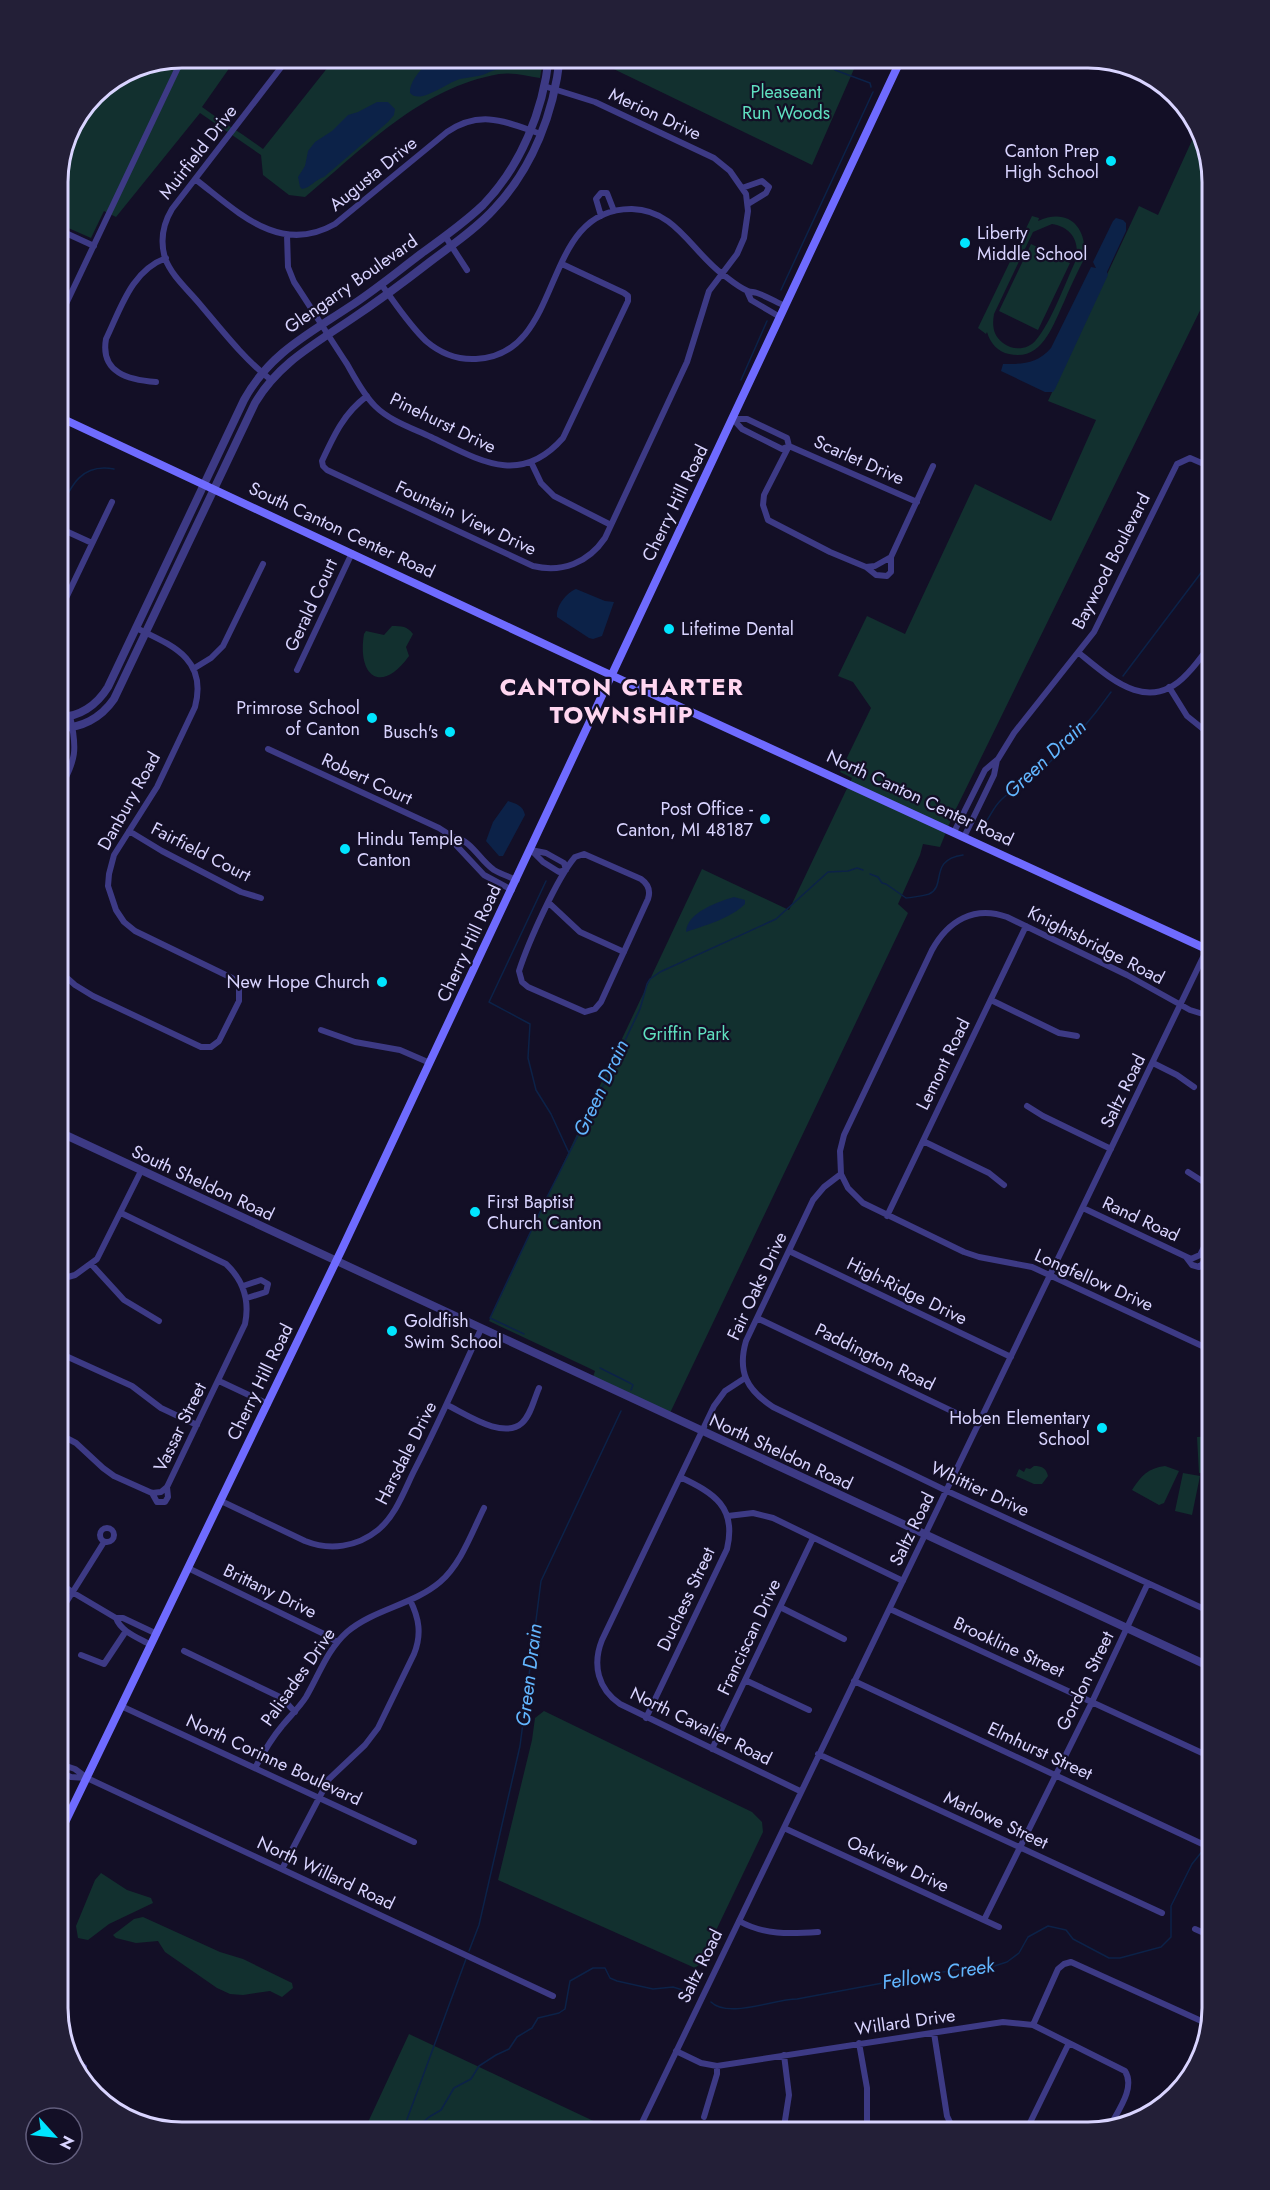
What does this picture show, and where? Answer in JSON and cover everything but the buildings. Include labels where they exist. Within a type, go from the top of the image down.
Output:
[{"type":"main road","name":"Cherry Hill Road","points":[[68,1817],[336,1262],[897,68]]},
{"type":"main road","name":"South Canton Center Road","points":[[68,421],[613,676]]},
{"type":"main road","name":"North Canton Center Road","points":[[613,676],[1202,947]]},
{"type":"street","points":[[68,299],[178,68]]},
{"type":"street","name":"Muirfield Drive","points":[[165,258],[162,239],[166,221],[172,209],[281,68]]},
{"type":"street","name":"Glengarry Boulevard","points":[[70,716],[96,703],[110,683],[250,389],[286,349],[381,284],[474,212],[494,193],[514,164],[530,130],[547,68]]},
{"type":"street","name":"Glengarry Boulevard","points":[[68,727],[88,722],[111,704],[249,416],[270,380],[296,356],[388,294],[452,245],[481,222],[502,201],[524,169],[541,134],[555,89],[558,68]]},
{"type":"street","name":"Merion Drive","points":[[544,86],[595,102],[714,158],[730,171],[742,188],[748,204],[744,238],[737,254],[722,273]]},
{"type":"street","name":"Augusta Drive","points":[[195,179],[255,224],[271,231],[287,234],[311,233],[335,224],[447,132],[461,124],[493,119],[541,134]]},
{"type":"street","points":[[742,188],[762,181],[769,187],[766,193],[748,204]]},
{"type":"street","points":[[494,193],[502,201]]},
{"type":"street","points":[[601,216],[596,199],[601,193],[607,193],[614,211]]},
{"type":"street","points":[[381,284],[421,335],[435,348],[460,358],[485,358],[509,350],[526,334],[578,234],[601,216],[614,211],[640,210],[666,218],[680,230],[702,257],[747,291],[756,292],[786,306]]},
{"type":"street","name":"Pinehurst Drive","points":[[287,234],[286,255],[290,273],[377,408],[390,418],[483,462],[508,466],[531,462],[550,452],[566,434],[628,301],[628,296],[624,292],[562,264]]},
{"type":"street","points":[[68,235],[93,246]]},
{"type":"street","points":[[444,236],[467,270]]},
{"type":"street","points":[[156,382],[130,378],[117,372],[108,360],[105,345],[136,279],[150,266],[165,258],[175,276],[245,357],[270,380]]},
{"type":"street","name":"Fountain View Drive","points":[[368,396],[351,409],[339,425],[322,461],[327,470],[525,563],[540,568],[562,568],[583,560],[599,546],[611,525],[687,362],[707,297],[722,273]]},
{"type":"street","points":[[747,291],[751,300],[780,317]]},
{"type":"street","points":[[239,411],[249,416]]},
{"type":"street","name":"Scarlet Drive","points":[[733,418],[747,418],[787,438],[789,446]]},
{"type":"street","name":"Scarlet Drive","points":[[733,418],[742,429],[771,443],[782,448],[789,446],[917,502]]},
{"type":"street","points":[[771,443],[776,433]]},
{"type":"street","points":[[789,446],[764,495],[763,505],[768,520],[830,552],[866,567],[881,577],[891,572],[891,557],[933,466]]},
{"type":"street","name":"Baywood Boulevard","points":[[954,832],[986,770],[998,759],[1020,725],[1078,653],[1098,624],[1175,467],[1183,460],[1194,459],[1202,463]]},
{"type":"street","points":[[531,462],[541,483],[554,496],[611,525]]},
{"type":"street","points":[[68,594],[112,502]]},
{"type":"street","points":[[68,532],[92,543]]},
{"type":"street","points":[[180,535],[190,539]]},
{"type":"street","name":"Gerald Court","points":[[297,670],[352,553]]},
{"type":"street","points":[[866,567],[875,566],[891,557]]},
{"type":"street","points":[[136,628],[178,650],[190,662],[193,669],[211,658],[223,646],[263,564]]},
{"type":"street","points":[[148,602],[159,607]]},
{"type":"street","points":[[1078,653],[1124,687],[1150,692],[1169,687],[1188,674],[1202,656]]},
{"type":"street","name":"Danbury Road","points":[[68,979],[93,996],[198,1046],[214,1046],[221,1038],[239,1001],[239,986],[232,978],[140,934],[119,915],[110,896],[109,874],[114,855],[157,787],[195,707],[198,687],[193,669]]},
{"type":"street","points":[[110,683],[120,688]]},
{"type":"street","points":[[1169,687],[1187,716],[1202,728]]},
{"type":"street","points":[[68,770],[75,753],[70,716]]},
{"type":"street","name":"Robert Court","points":[[267,749],[439,828],[453,837],[460,838],[494,870],[517,880]]},
{"type":"street","name":"Baywood Boulevard","points":[[964,837],[994,774],[998,759]]},
{"type":"street","name":"Fairfield Court","points":[[129,831],[162,851],[232,887],[261,898]]},
{"type":"street","name":"Robert Court","points":[[453,837],[455,844],[484,875],[512,890]]},
{"type":"street","points":[[531,850],[543,862],[559,872],[566,870]]},
{"type":"street","points":[[584,854],[640,879],[647,885],[648,899],[601,1002],[592,1011],[582,1012],[528,987],[522,982],[519,971],[566,870],[575,857],[584,854]]},
{"type":"street","points":[[549,903],[580,932],[624,952]]},
{"type":"street","name":"Knightsbridge Road","points":[[841,1174],[840,1151],[844,1135],[936,942],[949,927],[963,917],[980,913],[996,913],[1127,975],[1202,1014]]},
{"type":"street","name":"Lemont Road","points":[[887,1216],[1026,926]]},
{"type":"street","name":"Saltz Road","points":[[642,2122],[800,1791],[926,1535],[1181,1004],[1202,966]]},
{"type":"street","points":[[991,1000],[1059,1033],[1077,1036]]},
{"type":"street","points":[[321,1030],[355,1042],[400,1050],[430,1063]]},
{"type":"street","points":[[1153,1063],[1194,1087]]},
{"type":"street","points":[[1027,1106],[1111,1149]]},
{"type":"street","name":"South Sheldon Road","points":[[68,1136],[336,1262]]},
{"type":"street","points":[[923,1141],[989,1173],[1004,1185]]},
{"type":"street","points":[[68,1277],[92,1265],[102,1253],[141,1170]]},
{"type":"street","points":[[1188,1172],[1202,1181]]},
{"type":"street","name":"Longfellow Drive","points":[[841,1174],[848,1188],[859,1200],[887,1216],[964,1252],[979,1257],[1022,1264],[1202,1346]]},
{"type":"street","name":"Fair Oaks Drive","points":[[745,1378],[742,1364],[743,1349],[757,1318],[815,1197],[841,1174]]},
{"type":"street","name":"Rand Road","points":[[1083,1208],[1186,1257],[1196,1258],[1202,1251]]},
{"type":"street","points":[[121,1213],[219,1260],[232,1270],[243,1286],[247,1298],[266,1292],[268,1289],[267,1283],[261,1280],[243,1286]]},
{"type":"street","name":"High-Ridge Drive","points":[[789,1251],[1011,1357]]},
{"type":"street","name":"Rand Road","points":[[1186,1257],[1192,1265],[1198,1267],[1202,1265]]},
{"type":"street","name":"North Sheldon Road","points":[[336,1262],[1202,1663]]},
{"type":"street","points":[[92,1265],[124,1300],[159,1322]]},
{"type":"street","name":"Vassar Street","points":[[167,1487],[155,1493],[157,1502],[163,1503],[168,1497],[167,1487],[245,1324],[247,1298]]},
{"type":"street","name":"Paddington Road","points":[[757,1318],[979,1424]]},
{"type":"street","name":"Harsdale Drive","points":[[221,1502],[312,1544],[338,1546],[361,1540],[380,1529],[394,1512],[447,1405],[480,1329]]},
{"type":"street","points":[[68,1357],[132,1386],[161,1408],[198,1425]]},
{"type":"street","points":[[745,1378],[731,1386],[721,1396],[680,1477],[711,1493],[728,1516],[745,1513],[763,1515],[903,1581]]},
{"type":"street","name":"Whittier Drive","points":[[745,1378],[756,1394],[773,1407],[947,1491],[1202,1607]]},
{"type":"street","points":[[219,1381],[268,1404]]},
{"type":"street","points":[[447,1405],[495,1428],[507,1430],[523,1422],[539,1388]]},
{"type":"street","points":[[68,1439],[76,1443],[108,1473],[155,1493]]},
{"type":"street","name":"North Cavalier Road","points":[[680,1477],[602,1641],[597,1658],[599,1676],[604,1689],[614,1700],[646,1718],[800,1791]]},
{"type":"street","name":"Palisades Drive","points":[[255,1768],[272,1739],[306,1698],[328,1654],[337,1642],[366,1618],[410,1600],[432,1588],[448,1575],[484,1508]]},
{"type":"street","name":"Duchess Street","points":[[646,1718],[727,1549],[730,1534],[728,1516]]},
{"type":"street","name":"Franciscan Drive","points":[[712,1749],[813,1538]]},
{"type":"street","points":[[68,1599],[104,1542]]},
{"type":"street","name":"Brittany Drive","points":[[189,1568],[337,1642]]},
{"type":"street","name":"Gordon Street","points":[[984,1920],[1057,1775],[1148,1583]]},
{"type":"street","points":[[68,1590],[116,1618],[123,1618],[157,1634]]},
{"type":"street","points":[[282,1869],[331,1775],[365,1745],[378,1728],[414,1654],[419,1642],[419,1628],[410,1600]]},
{"type":"street","points":[[780,1607],[844,1639]]},
{"type":"street","name":"Brookline Street","points":[[890,1609],[1202,1753]]},
{"type":"street","points":[[116,1618],[118,1624],[126,1631],[151,1645]]},
{"type":"street","points":[[81,1655],[104,1664],[126,1631]]},
{"type":"street","points":[[184,1651],[282,1698],[295,1712]]},
{"type":"street","points":[[745,1680],[809,1710]]},
{"type":"street","name":"Elmhurst Street","points":[[854,1681],[1202,1844]]},
{"type":"street","name":"North Corinne Boulevard","points":[[121,1706],[414,1842]]},
{"type":"street","name":"Marlowe Street","points":[[818,1754],[1162,1913]]},
{"type":"street","points":[[68,1767],[87,1778]]},
{"type":"street","points":[[68,1776],[87,1778]]},
{"type":"street","name":"North Willard Road","points":[[87,1778],[553,1995]]},
{"type":"street","name":"Oakview Drive","points":[[784,1828],[999,1927]]},
{"type":"street","points":[[739,1921],[769,1933],[818,1932]]},
{"type":"street","points":[[1195,1929],[1202,1932]]},
{"type":"street","points":[[1033,2025],[1058,1969],[1065,1963],[1071,1962],[1202,2021]]},
{"type":"street","name":"Willard Drive","points":[[676,2051],[701,2063],[717,2066],[1010,2021],[1033,2025],[1119,2067],[1128,2075],[1129,2088],[1113,2120]]},
{"type":"street","points":[[934,2033],[949,2121]]},
{"type":"street","points":[[859,2043],[867,2088],[867,2122]]},
{"type":"street","points":[[1030,2122],[1069,2043]]},
{"type":"street","points":[[784,2055],[789,2095],[785,2122]]},
{"type":"street","points":[[704,2117],[717,2066]]},
{"type":"green space","points":[[174,68],[228,68],[202,107],[263,149],[327,68],[542,68],[540,78],[499,74],[470,81],[418,106],[371,140],[305,197],[289,195],[263,175],[261,155],[200,113],[116,217],[104,211],[91,238],[68,228],[68,166],[71,152],[79,131],[96,106],[118,87],[138,76],[152,71]]},
{"type":"green space","name":"Pleaseant Run Woods","points":[[612,68],[854,69],[812,165]]},
{"type":"green space","name":"Griffin Park","points":[[1193,137],[1202,166],[1202,306],[953,815],[940,847],[923,844],[898,904],[908,913],[670,1413],[593,1377],[595,1371],[489,1321],[702,869],[789,910],[852,778],[840,772],[871,708],[853,682],[838,676],[867,616],[905,634],[975,484],[1051,521],[1096,420],[1048,401],[1139,206],[1158,215]]},
{"type":"green space","points":[[1032,216],[1039,218],[1038,221],[1049,217],[1059,217],[1074,223],[1083,238],[1084,259],[1045,340],[1030,352],[1020,355],[1009,354],[995,346],[987,332],[986,334],[978,328]],"holes":[[[1052,224],[1073,236],[1077,247],[1076,260],[1042,333],[1029,346],[1016,348],[1007,346],[995,333],[994,314],[1033,232]]]},
{"type":"green space","points":[[1031,244],[1070,263],[1038,330],[999,311]]},
{"type":"green space","points":[[392,626],[404,627],[413,634],[406,647],[409,656],[399,668],[389,675],[381,677],[373,675],[364,661],[364,634],[366,631],[384,635]]},
{"type":"green space","points":[[1197,1437],[1202,1437],[1202,1473],[1199,1473]]},
{"type":"green space","points":[[1034,1466],[1043,1468],[1047,1473],[1048,1476],[1042,1484],[1034,1484],[1016,1476],[1019,1469],[1024,1472],[1026,1468],[1030,1469]]},
{"type":"green space","points":[[1165,1466],[1179,1471],[1164,1503],[1159,1505],[1132,1490],[1146,1474]]},
{"type":"green space","points":[[1183,1473],[1200,1476],[1192,1515],[1175,1511]]},
{"type":"green space","points":[[544,1711],[752,1812],[762,1822],[763,1832],[700,1964],[695,1968],[498,1880],[532,1740],[535,1718]]},
{"type":"green space","points":[[101,1873],[127,1890],[151,1898],[153,1903],[109,1924],[88,1940],[78,1938],[76,1926],[95,1880]]},
{"type":"green space","points":[[143,1917],[220,1952],[243,1959],[292,1983],[293,1988],[282,1997],[270,1991],[243,1995],[230,1994],[217,1988],[165,1952],[158,1941],[136,1943],[116,1938],[113,1935],[134,1919]]},
{"type":"green space","points":[[409,2034],[596,2122],[368,2122]]},
{"type":"water","points":[[423,68],[519,68],[496,70],[460,79],[427,95],[420,96],[410,93],[415,77]]},
{"type":"water","points":[[377,102],[388,102],[395,109],[394,115],[324,177],[302,189],[298,177],[305,166],[308,151],[315,142],[332,131],[348,115]]},
{"type":"water","points":[[1116,218],[1126,223],[1126,231],[1053,392],[1045,392],[1001,371],[1003,364],[1035,360],[1051,348],[1091,267],[1096,268],[1093,262]]},
{"type":"water","points":[[576,589],[605,601],[614,602],[602,636],[589,638],[557,617],[562,600]]},
{"type":"water","points":[[508,801],[521,807],[525,815],[503,856],[499,856],[486,841],[493,822]]},
{"type":"water","points":[[734,897],[745,900],[745,904],[724,918],[686,932],[697,913]]},
{"type":"waterway","points":[[833,68],[870,83],[871,87]]},
{"type":"waterway","points":[[781,290],[873,92]]},
{"type":"waterway","points":[[741,380],[767,321]]},
{"type":"waterway","points":[[68,494],[73,484],[86,473],[94,469],[114,469]]},
{"type":"waterway","name":"Green Drain","points":[[1123,676],[1202,572]]},
{"type":"waterway","name":"Green Drain","points":[[981,828],[1002,799],[1053,760],[1071,742],[1111,692]]},
{"type":"waterway","name":"Green Drain","points":[[870,874],[878,877],[882,883],[906,898],[925,895],[934,890],[945,862],[963,855]]},
{"type":"waterway","name":"Green Drain","points":[[524,1334],[490,1318],[640,1009],[650,979],[660,972],[776,919],[828,872],[857,868],[863,870]]},
{"type":"waterway","points":[[546,881],[489,1002],[530,1024],[528,1058],[536,1090],[551,1114],[569,1153]]},
{"type":"waterway","name":"Green Drain","points":[[600,1368],[633,1385],[631,1390]]},
{"type":"waterway","name":"Green Drain","points":[[469,1951],[479,1925],[520,1746],[541,1581],[621,1411]]},
{"type":"waterway","name":"Fellows Creek","points":[[711,2002],[719,2007],[740,2009],[961,1969],[988,1968],[1007,1962],[1019,1953],[1028,1937],[1048,1926],[1066,1930],[1073,1939],[1109,1958],[1120,1958],[1161,1947],[1171,1937],[1171,1906],[1192,1864],[1202,1852]]},
{"type":"waterway","name":"Green Drain","points":[[406,2122],[466,1959]]},
{"type":"waterway","name":"Fellows Creek","points":[[423,2122],[441,2110],[454,2088],[471,2079],[479,2066],[509,2049],[517,2037],[532,2028],[538,2018],[559,2013],[565,2009],[570,1981],[593,1968],[605,1968],[610,1978],[617,1981],[653,1989],[673,1987],[692,1993]]},
{"type":"place","name":"Canton Prep High School","points":[[1111,161]]},
{"type":"place","name":"Liberty Middle School","points":[[965,243]]},
{"type":"place","name":"Lifetime Dental","points":[[669,629]]},
{"type":"place","name":"Primrose School of Canton","points":[[372,718]]},
{"type":"place","name":"Busch's","points":[[450,732]]},
{"type":"place","name":"Post Office - Canton, MI 48187","points":[[765,819]]},
{"type":"place","name":"Hindu Temple Canton","points":[[345,849]]},
{"type":"place","name":"New Hope Church","points":[[382,982]]},
{"type":"place","name":"First Baptist Church Canton","points":[[475,1212]]},
{"type":"place","name":"Goldfish Swim School","points":[[392,1331]]},
{"type":"place","name":"Hoben Elementary School","points":[[1102,1428]]},
{"type":"district","name":"CANTON CHARTER TOWNSHIP","points":[[622,700]]}]
